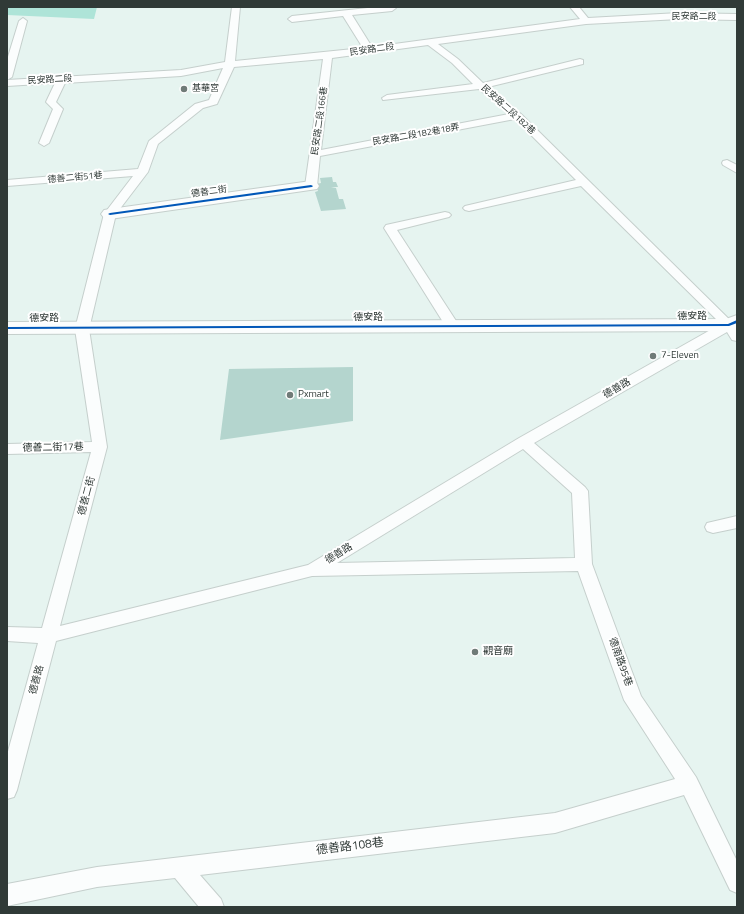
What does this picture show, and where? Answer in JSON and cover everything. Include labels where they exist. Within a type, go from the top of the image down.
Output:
[{"type":"street","name":"德善二街","points":[[110,214],[311,186]]},
{"type":"street","name":"德安路","points":[[7,328],[734,328]]},
{"type":"lane","name":"德善二街","points":[[49,636],[100,447],[82,329],[110,214],[142,172],[152,143],[199,106],[213,102],[230,64],[236,7]]},
{"type":"lane","points":[[574,7],[586,21]]},
{"type":"lane","points":[[292,19],[392,8]]},
{"type":"lane","points":[[346,13],[369,50]]},
{"type":"lane","name":"民安路二段","points":[[7,83],[181,73],[230,64],[328,56],[586,21],[679,16],[737,17]]},
{"type":"lane","points":[[7,77],[23,21]]},
{"type":"lane","name":"民安路二段182巷","points":[[430,42],[455,61],[481,86],[518,116],[734,328]]},
{"type":"lane","name":"民安路二段166巷","points":[[311,186],[328,56]]},
{"type":"lane","points":[[387,98],[481,86],[580,62]]},
{"type":"lane","points":[[44,143],[58,110],[51,102],[61,80]]},
{"type":"lane","name":"民安路二段182巷18弄","points":[[315,154],[518,116]]},
{"type":"lane","points":[[732,162],[737,170]]},
{"type":"lane","name":"德善二街51巷","points":[[7,183],[142,172]]},
{"type":"lane","points":[[469,208],[584,182]]},
{"type":"lane","points":[[445,215],[390,228],[453,327]]},
{"type":"lane","name":"德善路","points":[[7,790],[49,636],[312,570],[524,442],[734,328]]},
{"type":"lane","name":"德南路95巷","points":[[524,442],[580,491],[584,564],[633,700],[689,784],[737,883]]},
{"type":"lane","name":"德善二街17巷","points":[[7,449],[100,447]]},
{"type":"lane","points":[[713,527],[737,522]]},
{"type":"lane","points":[[312,570],[584,564]]},
{"type":"lane","points":[[7,634],[49,636]]},
{"type":"lane","name":"德善路108巷","points":[[7,895],[97,877],[555,823],[689,784]]},
{"type":"lane","points":[[179,867],[213,907]]},
{"type":"green space","points":[[7,7],[97,7],[94,19],[7,15]]},
{"type":"building","points":[[332,177],[333,182],[336,182],[338,187],[331,187],[336,188],[339,199],[343,199],[346,209],[321,211],[315,192],[318,191],[316,184],[321,183],[320,178]]},
{"type":"building","name":"Pxmart","points":[[353,367],[353,421],[220,440],[229,369]]},
{"type":"cycle path","points":[[110,214],[311,186]]},
{"type":"cycle path","points":[[7,328],[729,325],[737,321]]},
{"type":"place","name":"基華宮","points":[[184,89]]},
{"type":"place","name":"7-Eleven","points":[[653,356]]},
{"type":"place","name":"Pxmart","points":[[290,395]]},
{"type":"place","name":"觀音廟","points":[[475,652]]}]
